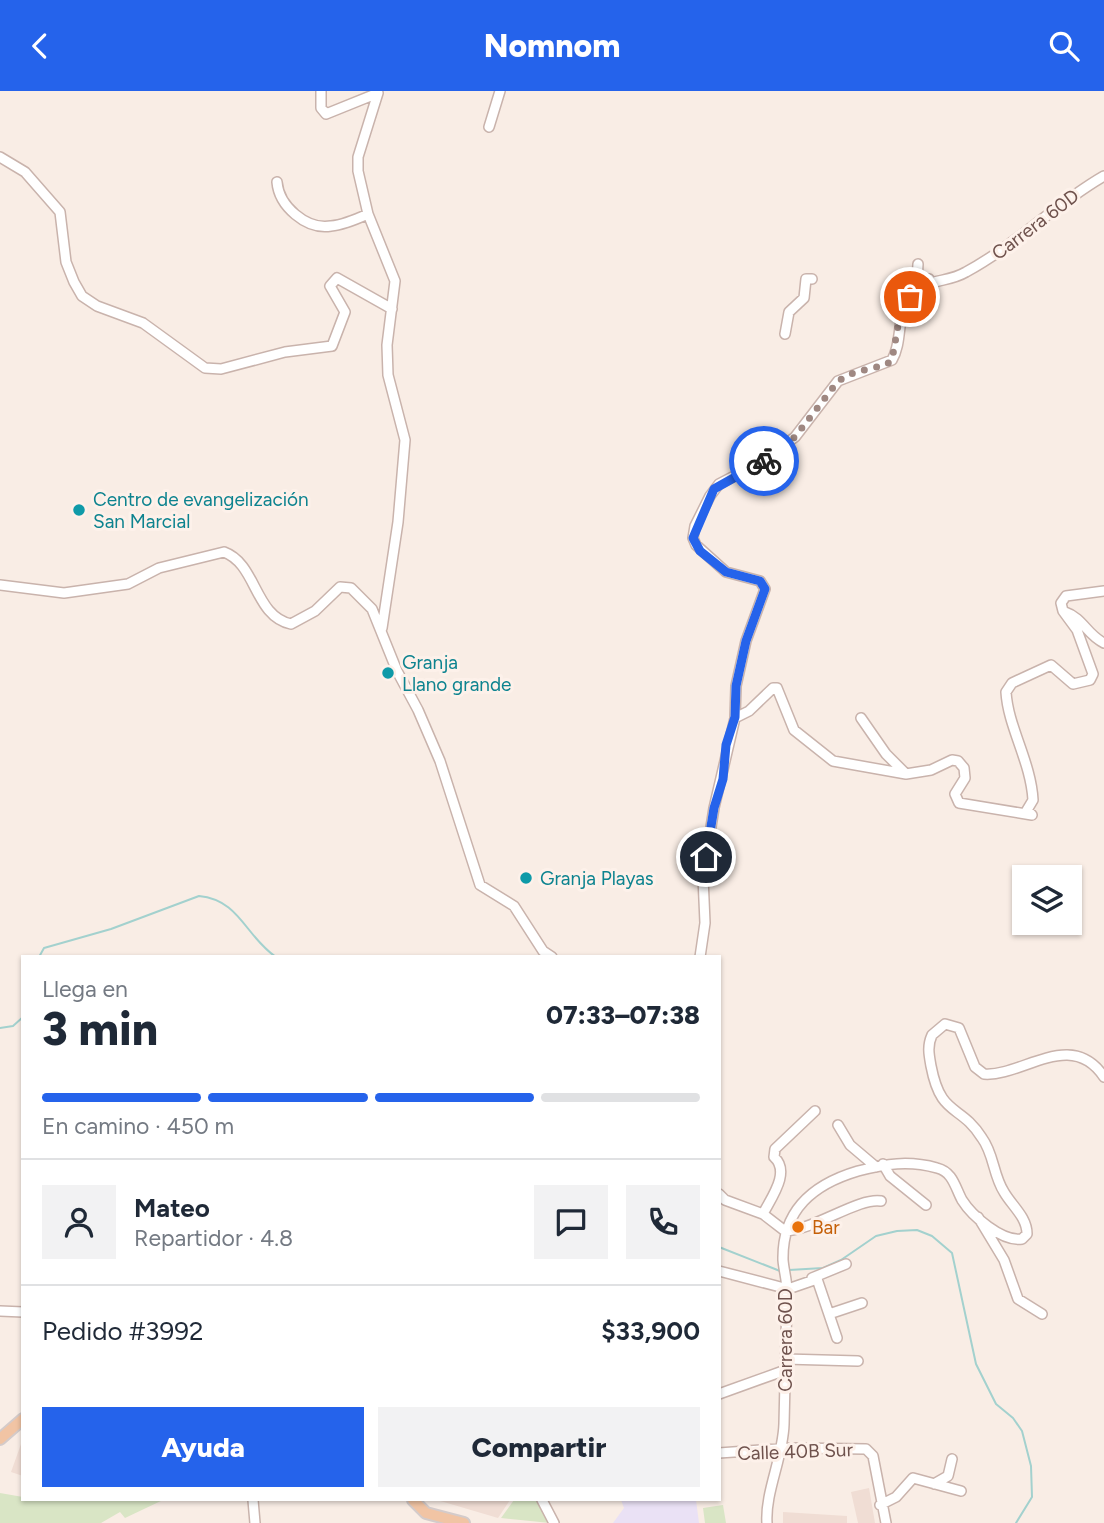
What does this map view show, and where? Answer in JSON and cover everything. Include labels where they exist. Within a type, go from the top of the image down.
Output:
[{"type":"main road","points":[[0,1439],[21,1421]]},
{"type":"main road","points":[[413,1501],[426,1513],[451,1522],[464,1523]]},
{"type":"street","points":[[321,91],[321,108],[326,114],[378,92]]},
{"type":"street","points":[[489,127],[500,91]]},
{"type":"street","points":[[378,92],[358,157],[368,214],[395,281],[388,375],[405,440],[398,522],[382,629]]},
{"type":"street","points":[[0,157],[25,172],[60,212],[66,262],[82,296],[97,306],[143,323],[205,368],[221,369],[260,357],[332,346],[345,312],[330,286],[337,278],[392,309]]},
{"type":"street","name":"Carrera 60D","points":[[700,955],[705,923],[706,857],[714,808],[723,779],[726,745],[735,717],[736,686],[746,641],[765,589],[760,581],[726,572],[705,556],[693,538],[695,526],[714,489],[763,461],[795,437],[838,381],[855,372],[886,365],[892,360],[904,308],[910,297],[925,283],[955,278],[1004,251],[1076,191],[1104,176]]},
{"type":"street","points":[[277,182],[283,203],[310,223],[333,226],[368,214]]},
{"type":"street","points":[[918,264],[917,281],[933,281]]},
{"type":"street","points":[[785,334],[789,312],[804,297],[806,279],[812,279]]},
{"type":"street","points":[[0,585],[64,593],[128,585],[159,568],[224,552],[242,563],[265,607],[285,623],[298,623],[340,587],[351,587],[372,609],[397,671],[440,761],[480,885],[514,906],[543,951],[549,955]]},
{"type":"street","points":[[735,717],[749,711],[776,688],[794,730],[826,757],[844,765],[906,775],[931,770],[952,759],[958,761],[965,778],[955,795],[959,803],[1032,815],[1027,810],[1033,800],[1027,758],[1018,742],[1006,692],[1012,683],[1051,665],[1073,684],[1090,680],[1093,674],[1090,661],[1077,630],[1063,611],[1061,603],[1066,596],[1104,591]]},
{"type":"street","points":[[1063,611],[1077,617],[1089,634],[1104,643]]},
{"type":"street","points":[[861,717],[886,754],[906,775]]},
{"type":"street","points":[[785,1231],[808,1195],[817,1187],[879,1165],[911,1163],[937,1168],[950,1176],[963,1201],[977,1215],[1011,1239],[1022,1239],[1027,1234],[1021,1216],[999,1182],[982,1137],[946,1105],[938,1093],[928,1050],[935,1031],[945,1024],[959,1028],[975,1067],[984,1074],[1041,1059],[1077,1056],[1092,1063],[1104,1077]]},
{"type":"street","points":[[763,1214],[782,1177],[778,1161],[774,1157],[775,1149],[815,1111]]},
{"type":"street","points":[[838,1125],[850,1145],[879,1165],[926,1205]]},
{"type":"street","points":[[721,1196],[725,1200],[763,1214],[785,1231],[801,1230],[867,1202],[881,1201]]},
{"type":"street","points":[[977,1215],[981,1227],[1004,1260],[1018,1299],[1042,1314]]},
{"type":"street","name":"Carrera 60D","points":[[767,1523],[767,1503],[780,1464],[783,1433],[787,1286],[783,1259],[785,1231]]},
{"type":"street","points":[[787,1286],[846,1263]]},
{"type":"street","points":[[721,1271],[787,1286],[818,1280],[837,1338]]},
{"type":"street","points":[[829,1314],[862,1303]]},
{"type":"street","points":[[0,1311],[21,1312]]},
{"type":"street","points":[[785,1359],[858,1361]]},
{"type":"street","points":[[721,1393],[783,1371]]},
{"type":"street","name":"Calle 40B Sur","points":[[721,1454],[780,1449],[860,1448],[870,1452],[878,1479],[880,1505]]},
{"type":"street","points":[[934,1484],[948,1476],[952,1459]]},
{"type":"street","points":[[886,1523],[880,1505],[895,1497],[913,1478],[961,1491]]},
{"type":"street","points":[[253,1501],[255,1523]]},
{"type":"street","points":[[543,1501],[554,1523]]},
{"type":"shaded area","points":[[21,1444],[21,1475],[11,1472]]},
{"type":"shaded area","points":[[869,1488],[875,1523],[858,1523],[851,1492]]},
{"type":"shaded area","points":[[440,1501],[509,1501],[498,1518]]},
{"type":"shaded area","points":[[621,1501],[696,1501],[699,1523],[613,1523],[624,1508]]},
{"type":"shaded area","points":[[783,1512],[847,1516],[847,1523],[783,1523]]},
{"type":"green space","points":[[0,1493],[21,1497],[21,1501],[161,1501],[125,1518],[120,1512],[101,1523],[0,1523]]},
{"type":"green space","points":[[513,1501],[539,1501],[550,1523],[501,1518]]},
{"type":"green space","points":[[723,1505],[726,1523],[705,1523],[703,1508]]},
{"type":"waterway","points":[[40,955],[44,948],[111,929],[199,896],[224,904],[273,955]]},
{"type":"waterway","points":[[0,1028],[13,1026],[21,1019]]},
{"type":"waterway","points":[[789,1270],[823,1268],[841,1260],[876,1236],[897,1231],[917,1230],[932,1236],[952,1253],[976,1364],[996,1404],[1013,1418],[1022,1431],[1031,1466],[1032,1497],[1016,1523]]},
{"type":"waterway","points":[[721,1248],[780,1271]]},
{"type":"way so far","points":[[764,461],[795,437],[838,381],[855,372],[886,365],[892,360],[896,354],[899,320],[910,297]]},
{"type":"place","name":"Centro de evangelización San Marcial","points":[[79,510]]},
{"type":"place","name":"Granja Llano grande","points":[[388,673]]},
{"type":"place","name":"Granja Playas","points":[[526,878]]},
{"type":"place","name":"Bar","points":[[798,1227]]},
{"type":"route","points":[[706,857],[714,808],[723,779],[726,745],[735,717],[736,686],[746,641],[765,589],[760,581],[726,572],[700,551],[693,538],[695,526],[714,489],[764,461]]}]
